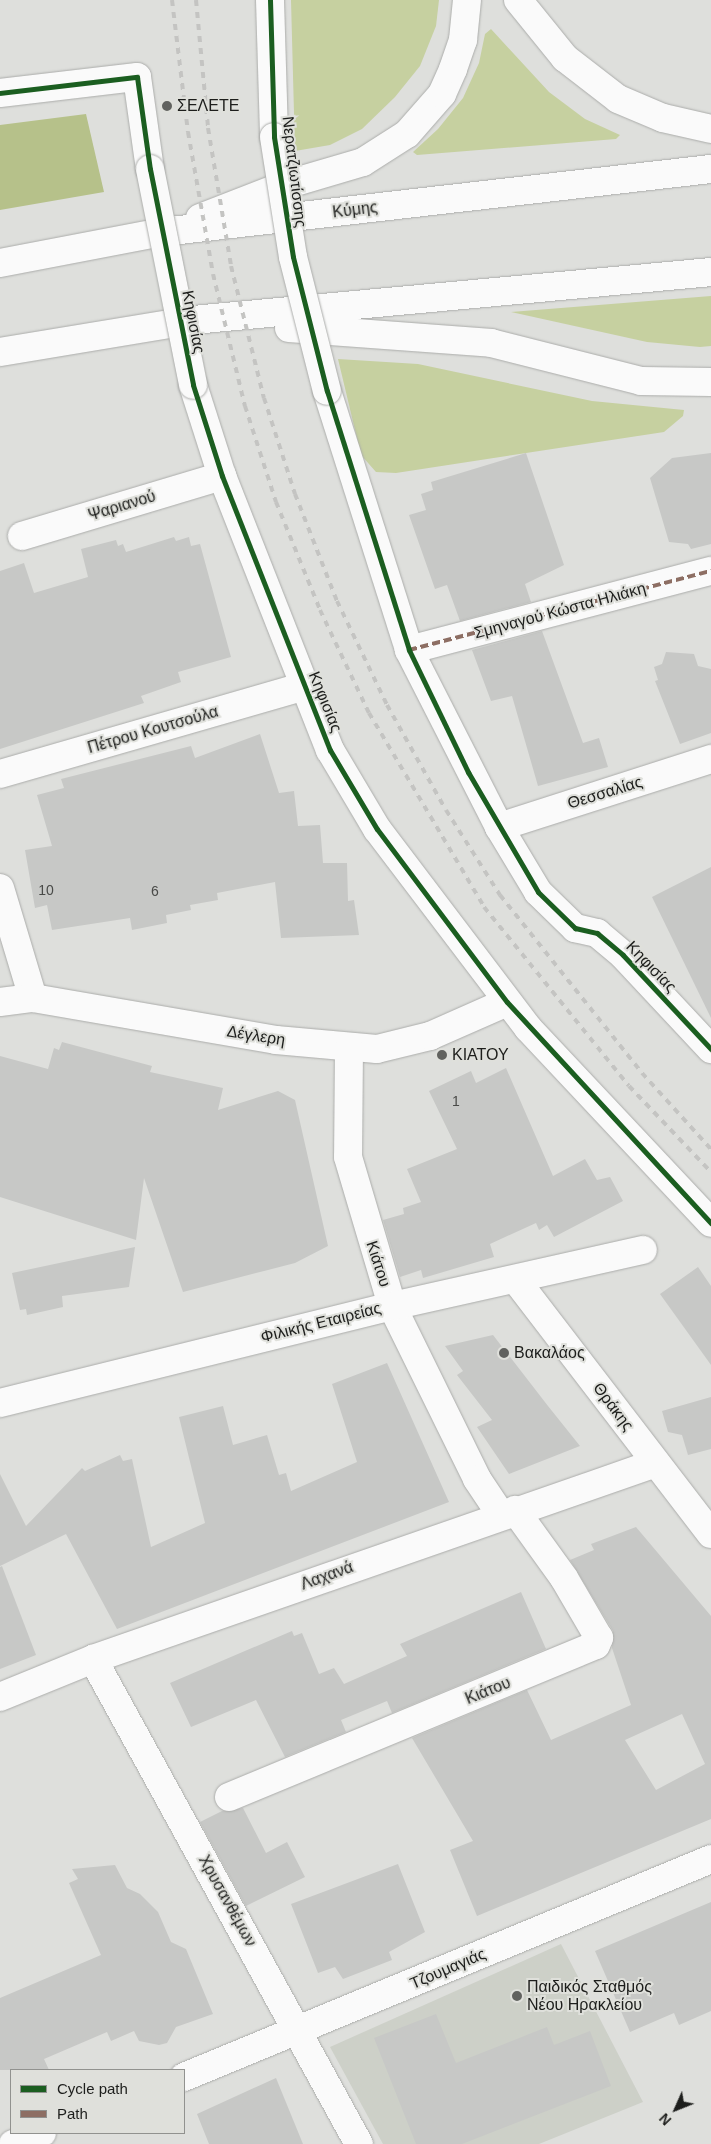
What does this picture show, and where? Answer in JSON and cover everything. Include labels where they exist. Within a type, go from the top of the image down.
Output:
[{"type":"street","name":"Νερατζιωτίσσης","points":[[270,0],[274,137],[293,256]]},
{"type":"street","points":[[162,232],[285,185],[364,162],[389,148],[442,94],[463,40],[467,0]]},
{"type":"street","points":[[518,0],[565,58],[613,95],[663,118],[711,129]]},
{"type":"street","name":"Κηφισίας","points":[[0,93],[138,77],[150,169],[193,385],[222,476],[330,750],[377,829],[507,1002],[711,1224]]},
{"type":"street","name":"Κύμης","points":[[0,263],[162,232],[711,169]]},
{"type":"street","name":"Κηφισίας","points":[[293,256],[327,391],[409,650],[499,827],[538,892],[575,928],[597,933],[623,954],[711,1049]]},
{"type":"street","points":[[0,352],[193,320],[711,272]]},
{"type":"street","points":[[193,320],[491,343],[641,381],[711,382]]},
{"type":"street","name":"Ψαριανού","points":[[22,536],[222,476]]},
{"type":"street","name":"Σμηναγού Κώστα Ηλιάκη","points":[[409,650],[711,571]]},
{"type":"street","name":"Πέτρου Κουτσούλα","points":[[0,774],[305,686]]},
{"type":"street","name":"Θεσσαλίας","points":[[499,827],[711,759]]},
{"type":"street","points":[[0,888],[33,998]]},
{"type":"street","name":"Δέγλερη","points":[[0,1002],[33,998],[276,1040],[377,1049],[430,1036],[507,1002]]},
{"type":"street","name":"Κιάτου","points":[[229,1797],[596,1645],[599,1638],[564,1578],[508,1512],[476,1479],[392,1306],[348,1157],[349,1048]]},
{"type":"street","name":"Φιλικής Εταιρείας","points":[[0,1403],[392,1306],[516,1280],[643,1250]]},
{"type":"street","name":"Θράκης","points":[[516,1280],[711,1534]]},
{"type":"street","name":"Λαχανά","points":[[0,1697],[93,1659],[508,1512],[656,1463]]},
{"type":"street","name":"Χρυσανθέμων","points":[[93,1659],[300,2032],[359,2144]]},
{"type":"street","name":"Τζουμαγιάς","points":[[185,2077],[300,2032],[711,1858]]},
{"type":"street","points":[[13,2144],[39,2134]]},
{"type":"shaded area","name":"Παιδικός Σταθμός Νέου Ηρακλείου","points":[[561,1944],[643,2102],[539,2144],[383,2144],[330,2047]]},
{"type":"green space","points":[[291,0],[439,0],[436,26],[420,66],[395,97],[362,129],[330,145],[295,151]]},
{"type":"green space","points":[[491,29],[549,92],[585,119],[620,135],[616,139],[417,155],[413,152],[438,129],[463,98],[479,63],[485,34]]},
{"type":"green space","points":[[86,114],[104,192],[0,210],[0,125]]},
{"type":"green space","points":[[711,296],[711,346],[700,347],[647,342],[511,312]]},
{"type":"green space","points":[[338,359],[418,364],[592,401],[684,410],[683,416],[664,432],[396,473],[376,472],[361,455]]},
{"type":"building","points":[[526,453],[564,565],[525,584],[531,602],[460,621],[447,585],[435,589],[409,515],[426,510],[421,494],[433,490],[431,482]]},
{"type":"building","points":[[711,453],[711,544],[691,549],[688,544],[669,542],[650,478],[672,458]]},
{"type":"building","points":[[174,537],[176,541],[189,537],[191,546],[200,544],[231,657],[178,672],[181,682],[141,696],[144,703],[0,749],[0,571],[24,563],[34,593],[88,577],[81,549],[116,540],[118,546],[123,544],[126,552]]},
{"type":"building","points":[[542,631],[583,743],[599,738],[608,767],[538,786],[512,696],[491,701],[472,650]]},
{"type":"building","points":[[666,652],[694,654],[698,666],[711,669],[711,733],[680,744],[655,681],[658,680],[654,667],[662,664]]},
{"type":"building","points":[[260,734],[279,793],[294,791],[298,826],[320,825],[323,863],[347,863],[348,901],[354,900],[359,935],[281,938],[275,882],[217,893],[218,900],[190,905],[191,910],[166,915],[167,923],[132,930],[130,918],[52,930],[47,905],[35,908],[25,850],[52,846],[37,795],[64,788],[61,779],[191,746],[195,758]]},
{"type":"building","points":[[711,867],[711,1018],[652,897]]},
{"type":"building","points":[[62,1042],[152,1066],[150,1072],[223,1088],[218,1110],[278,1091],[295,1100],[328,1246],[295,1263],[183,1292],[144,1178],[136,1240],[0,1197],[0,1056],[48,1069],[54,1048],[59,1050]]},
{"type":"building","points":[[506,1068],[553,1176],[585,1159],[597,1180],[610,1177],[623,1201],[554,1237],[547,1225],[539,1230],[536,1223],[490,1244],[494,1257],[423,1278],[421,1270],[400,1277],[383,1220],[404,1214],[403,1208],[421,1202],[407,1169],[457,1149],[429,1091],[471,1071],[476,1083]]},
{"type":"building","points":[[135,1247],[129,1287],[62,1296],[63,1307],[27,1315],[26,1309],[20,1310],[12,1273]]},
{"type":"building","points":[[698,1267],[711,1286],[711,1365],[660,1294]]},
{"type":"building","points":[[493,1335],[580,1446],[509,1474],[477,1427],[492,1420],[457,1375],[463,1371],[445,1346]]},
{"type":"building","points":[[387,1363],[449,1502],[117,1629],[66,1534],[0,1566],[0,1474],[26,1526],[82,1468],[85,1471],[120,1455],[123,1461],[132,1459],[151,1547],[205,1523],[179,1417],[223,1406],[233,1445],[267,1435],[279,1475],[286,1473],[291,1491],[357,1462],[332,1384]]},
{"type":"building","points":[[711,1397],[711,1449],[688,1455],[682,1435],[668,1432],[662,1411]]},
{"type":"building","points":[[636,1527],[711,1616],[711,1819],[477,1916],[450,1850],[473,1841],[412,1738],[527,1690],[551,1740],[631,1705],[612,1648],[613,1631],[570,1560],[594,1550],[591,1544]],"holes":[[[682,1714],[705,1764],[656,1790],[625,1740]]]},
{"type":"building","points":[[2,1566],[36,1655],[0,1669],[0,1567]]},
{"type":"building","points":[[521,1592],[546,1649],[392,1713],[387,1701],[341,1720],[346,1732],[285,1757],[256,1700],[191,1727],[170,1683],[292,1631],[294,1636],[302,1633],[319,1674],[334,1668],[344,1684],[407,1656],[400,1644]]},
{"type":"building","points":[[243,1808],[266,1853],[287,1842],[305,1877],[246,1906],[200,1822],[222,1811]]},
{"type":"building","points":[[398,1864],[425,1932],[389,1952],[392,1960],[343,1979],[335,1967],[318,1973],[291,1904]]},
{"type":"building","points":[[115,1865],[127,1888],[140,1894],[158,1912],[171,1942],[186,1949],[213,2014],[176,2027],[167,2043],[159,2045],[139,2041],[134,2031],[111,2041],[107,2032],[44,2059],[49,2069],[0,2070],[0,1998],[101,1955],[69,1883],[78,1879],[72,1869]]},
{"type":"building","points":[[711,1902],[711,2011],[679,2025],[674,2013],[630,2032],[595,1951]]},
{"type":"building","points":[[436,2014],[456,2063],[547,2027],[554,2045],[590,2031],[611,2086],[462,2144],[416,2144],[374,2038]]},
{"type":"building","points":[[276,2078],[303,2144],[209,2144],[197,2114]]},
{"type":"railway","points":[[172,0],[188,132],[213,274],[245,406],[276,502],[320,610],[369,713],[484,907],[629,1086],[711,1172]]},
{"type":"railway","points":[[196,0],[208,128],[231,266],[264,398],[295,494],[337,601],[387,705],[446,810],[500,895],[642,1073],[711,1149]]},
{"type":"marked path","points":[[409,650],[711,571]]},
{"type":"cycle path","points":[[270,0],[274,137],[293,257],[327,391],[409,650],[468,772],[538,892],[575,928],[597,933],[623,955],[711,1049]]},
{"type":"cycle path","points":[[0,93],[137,77],[150,169],[193,385],[222,476],[330,750],[377,829],[507,1002],[711,1223]]},
{"type":"place","name":"ΣΕΛΕΤΕ","points":[[167,106]]},
{"type":"place","name":"ΚΙΑΤΟΥ","points":[[442,1055]]},
{"type":"place","name":"Βακαλάος","points":[[504,1353]]},
{"type":"place","name":"Παιδικός Σταθμός Νέου Ηρακλείου","points":[[517,1996]]}]
